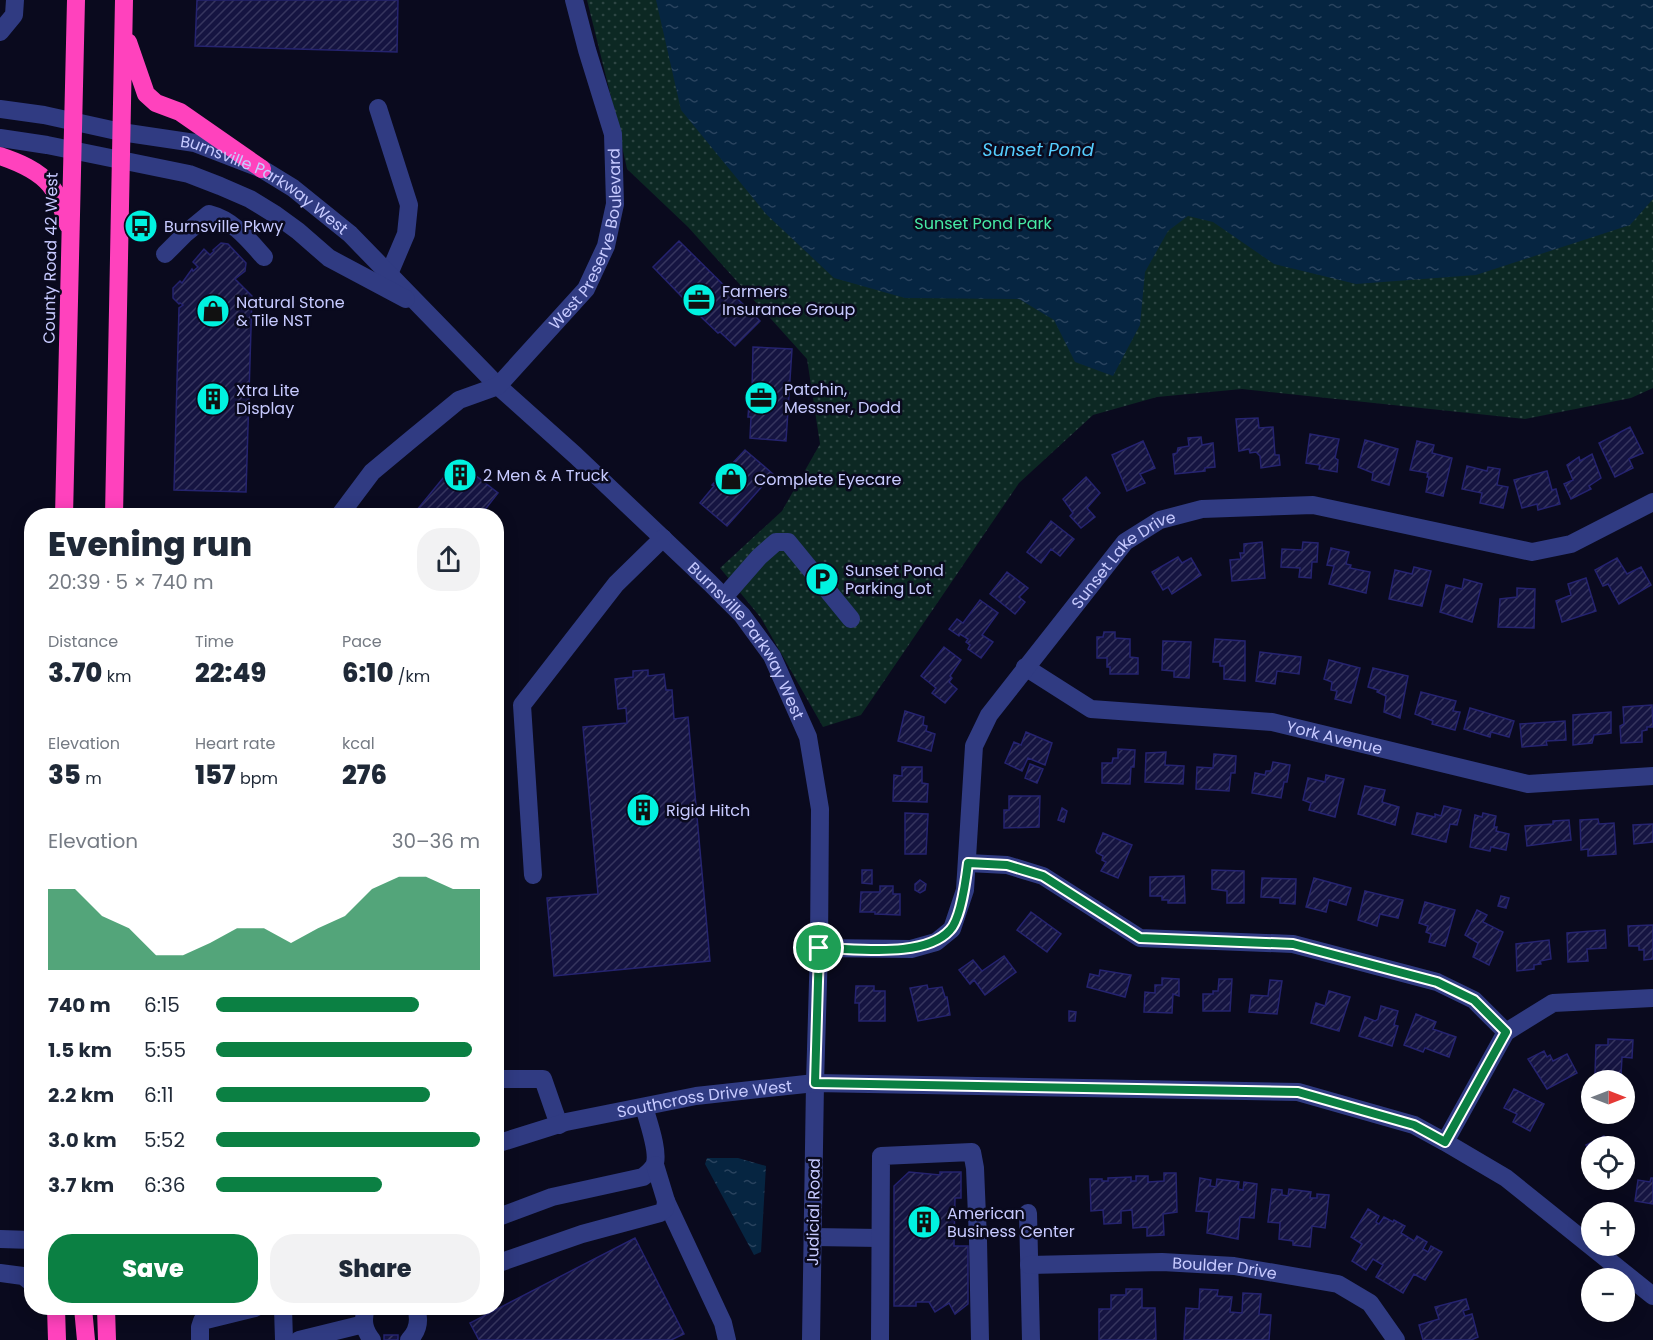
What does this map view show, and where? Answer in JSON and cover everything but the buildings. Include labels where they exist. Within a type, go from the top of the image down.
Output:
[{"type":"highway","name":"County Road 42 West","points":[[64,508],[76,0]]},
{"type":"highway","points":[[114,508],[124,0]]},
{"type":"highway","points":[[124,28],[146,94],[156,103],[180,112],[261,170]]},
{"type":"highway","points":[[0,156],[16,161],[39,174],[52,186],[70,232]]},
{"type":"highway","points":[[55,1315],[57,1340]]},
{"type":"highway","points":[[84,1315],[86,1340]]},
{"type":"highway","points":[[106,1315],[107,1340]]},
{"type":"street","points":[[0,32],[14,15],[15,0]]},
{"type":"street","name":"West Preserve Boulevard","points":[[498,386],[586,289],[606,246],[615,204],[613,134],[574,0]]},
{"type":"street","points":[[378,108],[409,205],[406,234],[389,274]]},
{"type":"street","name":"Burnsville Parkway West","points":[[0,109],[73,121],[120,132],[195,143],[261,170],[293,188],[350,234],[498,386],[663,538],[742,615],[772,656],[808,737],[820,808],[815,1083]]},
{"type":"street","name":"Burnsville Parkway West","points":[[0,138],[120,159],[189,174],[250,199],[298,231],[329,258],[423,309]]},
{"type":"street","points":[[165,254],[186,232],[209,214],[217,216],[240,231],[264,256]]},
{"type":"street","points":[[345,508],[372,472],[459,400],[498,386]]},
{"type":"street","name":"Sunset Lake Drive","points":[[819,948],[911,949],[936,942],[952,929],[965,890],[974,746],[989,715],[1125,542],[1160,520],[1202,508],[1313,505],[1532,552],[1571,544],[1653,502]]},
{"type":"street","points":[[532,875],[522,705],[616,584],[663,538]]},
{"type":"street","points":[[724,597],[759,557],[776,543],[788,543],[851,619]]},
{"type":"street","name":"York Avenue","points":[[1025,667],[1092,709],[1272,722],[1528,784],[1653,776]]},
{"type":"street","points":[[968,863],[1007,865],[1043,876],[1140,938],[1293,944],[1437,982],[1474,1000],[1506,1032]]},
{"type":"street","points":[[1445,1142],[1506,1032],[1553,1003],[1653,998]]},
{"type":"street","points":[[504,1079],[543,1079],[559,1125]]},
{"type":"street","name":"Southcross Drive West","points":[[504,1142],[559,1125],[696,1096],[815,1083],[1298,1092],[1414,1125],[1445,1142],[1506,1178],[1653,1296]]},
{"type":"street","name":"Judicial Road","points":[[811,1340],[815,1083]]},
{"type":"street","points":[[644,1107],[654,1145],[655,1165],[666,1201],[723,1323],[728,1340]]},
{"type":"street","points":[[880,1340],[881,1156],[972,1152],[975,1168],[980,1340]]},
{"type":"street","points":[[504,1215],[552,1197],[643,1177],[655,1165]]},
{"type":"street","points":[[504,1261],[582,1233],[660,1213],[665,1209],[666,1201]]},
{"type":"street","points":[[1029,1213],[1030,1340]]},
{"type":"street","points":[[813,1237],[880,1238]]},
{"type":"street","points":[[0,1239],[24,1239]]},
{"type":"street","name":"Boulder Drive","points":[[1029,1265],[1162,1262],[1233,1266],[1338,1284],[1370,1303],[1396,1340]]},
{"type":"street","points":[[0,1273],[24,1277]]},
{"type":"street","points":[[200,1340],[202,1321],[226,1315]]},
{"type":"street","points":[[283,1315],[284,1340]]},
{"type":"street","points":[[409,1340],[417,1328],[417,1315]]},
{"type":"street","points":[[299,1340],[367,1324]]},
{"type":"green space","name":"Sunset Pond Park","points":[[587,0],[1653,0],[1653,388],[1631,398],[1525,419],[1242,389],[1157,397],[1093,415],[1019,483],[861,715],[823,727],[761,618],[720,568],[782,511],[820,444],[807,359],[688,227],[627,169]]},
{"type":"water","name":"Sunset Pond","points":[[656,0],[1653,0],[1653,199],[1630,225],[1476,275],[1356,284],[1274,264],[1213,222],[1188,216],[1168,231],[1145,272],[1140,325],[1113,376],[1075,362],[1054,320],[1019,299],[905,298],[834,278],[766,214],[681,110]]},
{"type":"water","points":[[707,1158],[738,1158],[766,1166],[761,1252],[754,1255],[705,1164]]},
{"type":"place","name":"Burnsville Pkwy","points":[[141,226]]},
{"type":"place","name":"Farmers Insurance Group","points":[[699,300]]},
{"type":"place","name":"Natural Stone & Tile NST","points":[[213,311]]},
{"type":"place","name":"Patchin, Messner, Dodd","points":[[761,398]]},
{"type":"place","name":"Xtra Lite Display","points":[[213,399]]},
{"type":"place","name":"2 Men & A Truck","points":[[460,475]]},
{"type":"place","name":"Complete Eyecare","points":[[731,479]]},
{"type":"place","name":"Sunset Pond Parking Lot","points":[[822,579]]},
{"type":"place","name":"Rigid Hitch","points":[[643,810]]},
{"type":"place","name":"American Business Center","points":[[924,1222]]},
{"type":"route","points":[[968,863],[1007,865],[1043,876],[1140,938],[1293,944],[1437,982],[1474,1000],[1506,1032],[1445,1142],[1414,1125],[1298,1092],[815,1083],[819,948],[911,949],[936,942],[952,929],[965,890],[968,863]]}]
